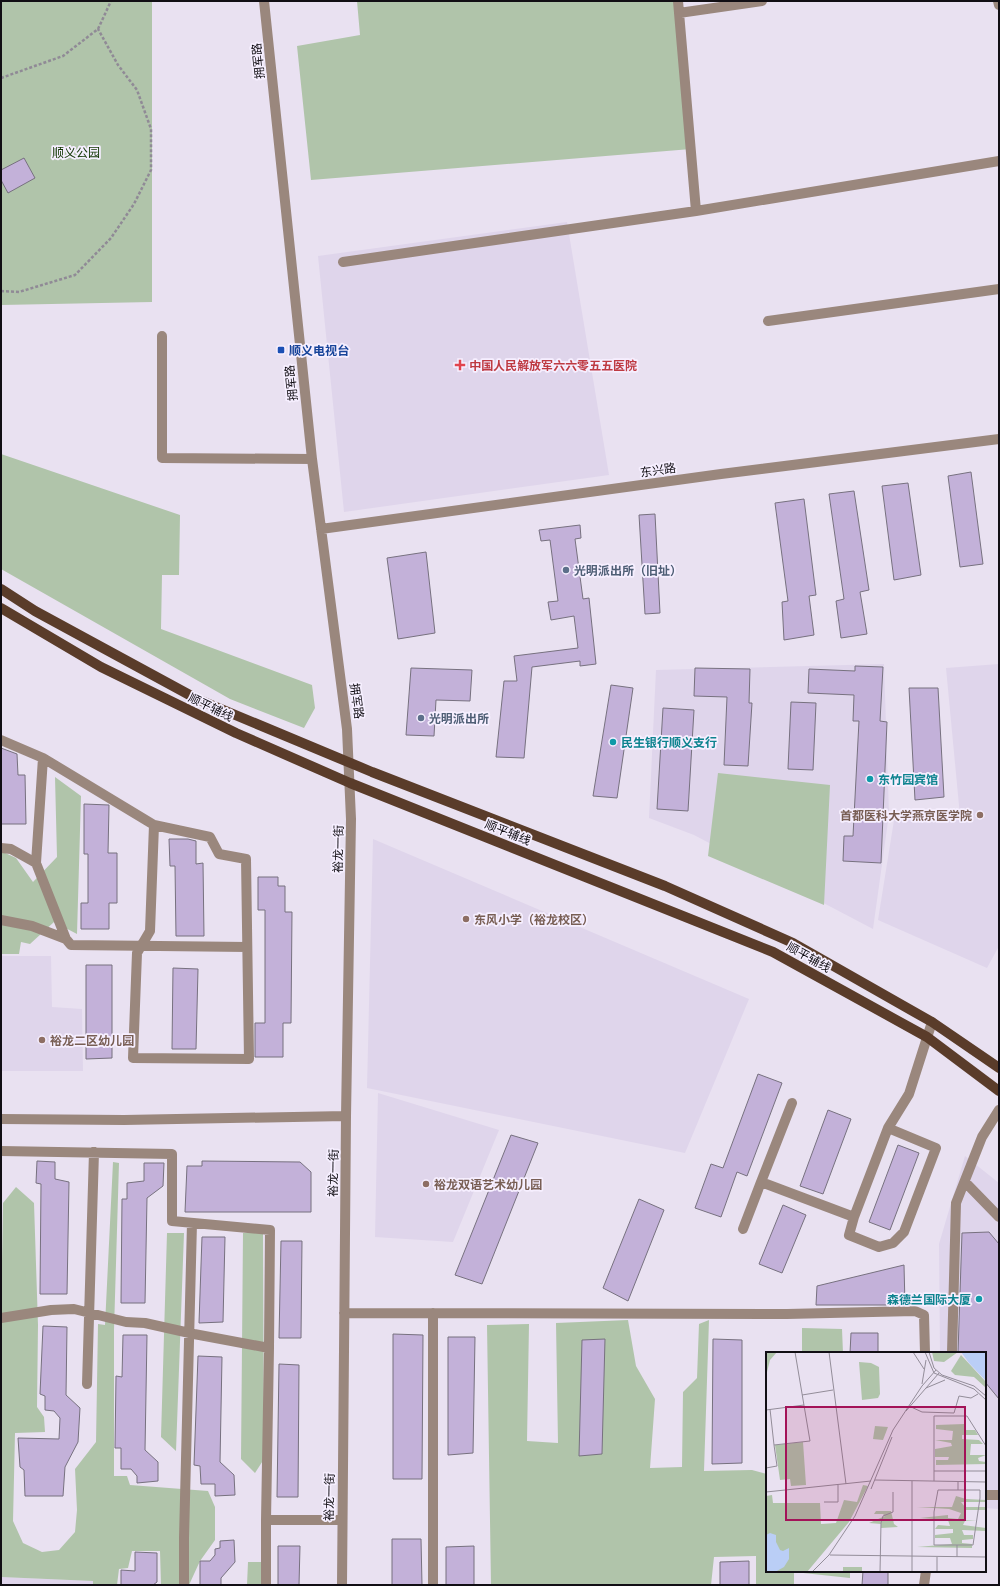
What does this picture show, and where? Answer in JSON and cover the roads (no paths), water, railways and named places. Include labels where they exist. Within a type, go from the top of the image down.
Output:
[{"type":"main road","name":"顺平辅线","points":[[1,589],[35,611],[197,699],[372,772],[666,886],[793,943],[932,1022],[999,1068]]},
{"type":"main road","name":"顺平辅线","points":[[1,608],[101,667],[236,733],[350,783],[773,952],[927,1037],[999,1091]]},
{"type":"street","name":"拥军路","points":[[264,1],[312,458],[347,729],[348,762]]},
{"type":"street","points":[[678,1],[696,211]]},
{"type":"street","points":[[679,13],[762,1]]},
{"type":"street","points":[[998,1],[999,6]]},
{"type":"street","points":[[344,262],[696,211],[999,160]]},
{"type":"street","points":[[768,321],[999,289]]},
{"type":"street","points":[[162,336],[162,458],[312,458]]},
{"type":"street","name":"东兴路","points":[[321,529],[721,474],[999,439]]},
{"type":"street","points":[[1,740],[43,758],[154,825],[210,837],[219,854],[246,859],[248,1059],[133,1058],[137,953],[150,931],[154,825]]},
{"type":"street","points":[[43,758],[36,863],[66,939],[71,945],[247,947]]},
{"type":"street","name":"裕龙一街","points":[[342,1585],[346,1116],[352,819],[348,762]]},
{"type":"street","points":[[1,848],[11,849],[36,863]]},
{"type":"street","points":[[1,920],[32,926],[66,939]]},
{"type":"street","points":[[888,1128],[936,1148],[904,1232],[893,1243],[879,1247],[849,1235],[854,1217],[888,1128],[909,1094],[932,1022]]},
{"type":"street","points":[[743,1230],[792,1104]]},
{"type":"street","points":[[952,1352],[956,1203],[982,1137],[999,1110]]},
{"type":"street","points":[[1,1119],[124,1120],[346,1116]]},
{"type":"street","points":[[1,1151],[172,1154],[172,1221],[270,1230],[266,1585]]},
{"type":"street","points":[[87,1384],[94,1152]]},
{"type":"street","points":[[761,1182],[854,1217]]},
{"type":"street","points":[[965,1182],[999,1217]]},
{"type":"street","points":[[184,1585],[192,1223]]},
{"type":"street","points":[[1,1318],[51,1310],[74,1309],[126,1322],[145,1323],[269,1348]]},
{"type":"street","points":[[344,1313],[787,1314],[916,1311],[924,1315],[924,1352]]},
{"type":"street","points":[[433,1313],[433,1585]]},
{"type":"street","points":[[986,1495],[999,1495]]},
{"type":"street","points":[[266,1520],[342,1520]]},
{"type":"street","points":[[924,1585],[926,1572]]},
{"type":"place","name":"顺义电视台","points":[[281,350]]},
{"type":"place","name":"中国人民解放军六六零五五医院","points":[[460,365]]},
{"type":"place","name":"光明派出所（旧址）","points":[[566,570]]},
{"type":"place","name":"光明派出所","points":[[421,718]]},
{"type":"place","name":"民生银行顺义支行","points":[[613,742]]},
{"type":"place","name":"东竹园宾馆","points":[[870,779]]},
{"type":"place","name":"首都医科大学燕京医学院","points":[[980,815]]},
{"type":"place","name":"东风小学（裕龙校区）","points":[[466,919]]},
{"type":"place","name":"裕龙二区幼儿园","points":[[42,1040]]},
{"type":"place","name":"裕龙双语艺术幼儿园","points":[[426,1184]]},
{"type":"place","name":"森德兰国际大厦","points":[[979,1299]]},
{"type":"park label","name":"顺义公园","points":[[76,152]]}]
